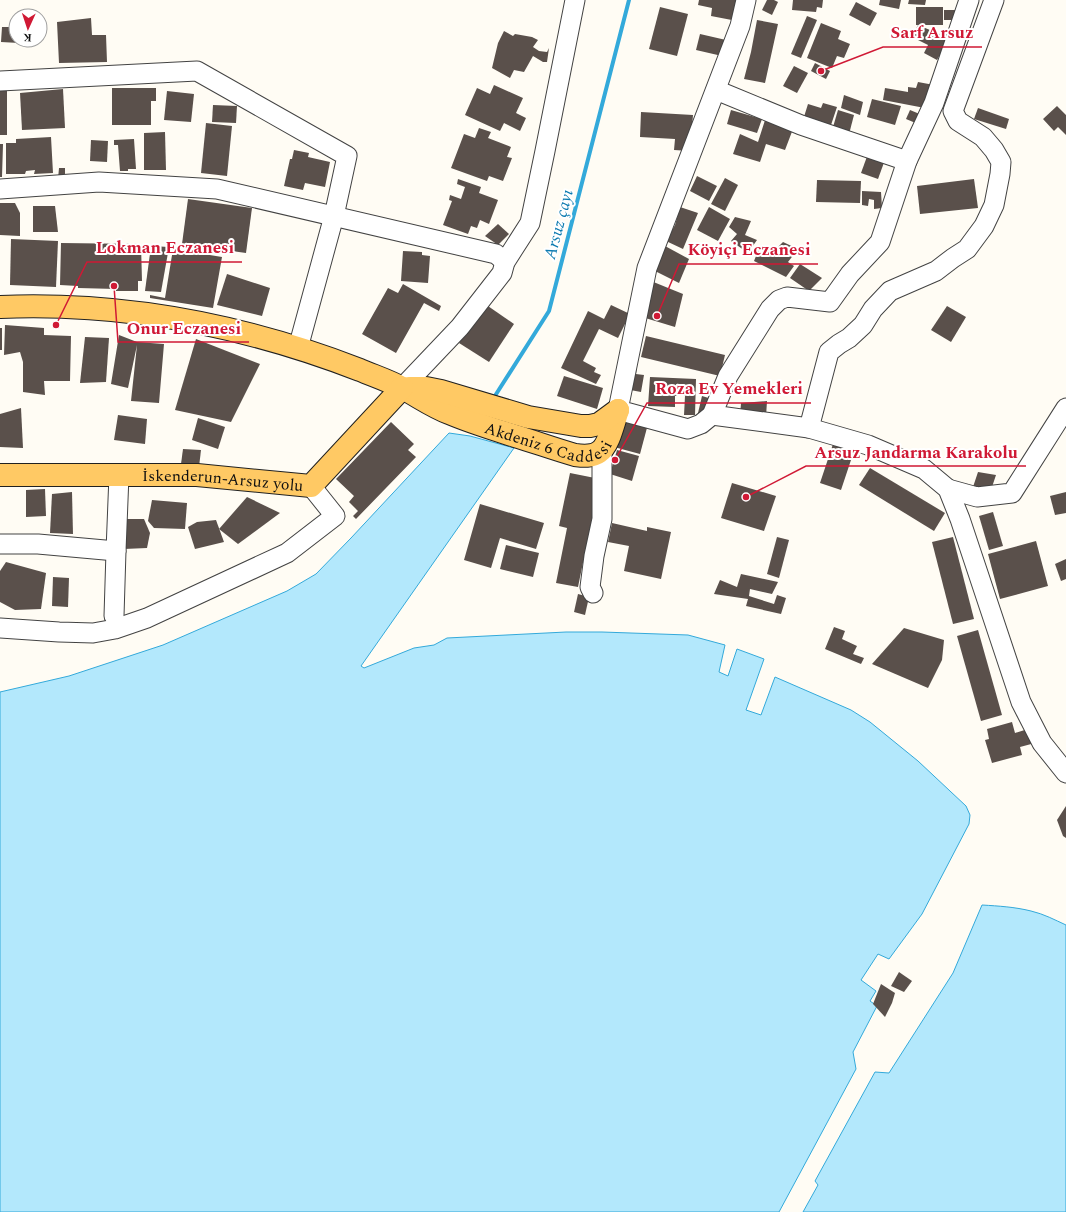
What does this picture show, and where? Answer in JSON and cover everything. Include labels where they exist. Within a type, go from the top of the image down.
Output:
[{"type":"main road","points":[[0,307],[40,305],[87,307],[157,314],[211,325],[298,348],[359,370],[402,388]]},
{"type":"main road","name":"Akdeniz 6 Caddesi","points":[[402,388],[426,388],[441,391],[504,410],[548,421],[590,426],[599,424],[618,410]]},
{"type":"main road","name":"Akdeniz 6 Caddesi","points":[[402,388],[451,414],[560,451],[584,456],[599,453],[602,450],[607,442],[618,410]]},
{"type":"main road","name":"İskenderun-Arsuz yolu","points":[[0,475],[197,475],[311,486],[402,388]]},
{"type":"street","points":[[402,388],[460,327],[502,273],[505,262],[530,223],[575,0]]},
{"type":"street","points":[[746,0],[740,26],[647,268],[618,410],[688,429],[701,424],[712,415],[728,376],[770,309],[779,300],[787,297],[830,302],[850,274],[880,242],[907,161],[934,103],[969,0]]},
{"type":"street","points":[[809,428],[829,352],[849,338],[863,325],[872,310],[890,291],[936,271],[967,249],[984,226],[994,205],[1001,162],[994,150],[983,137],[958,121],[953,111],[994,0]]},
{"type":"street","points":[[0,81],[197,71],[347,156],[334,216],[298,348]]},
{"type":"street","points":[[716,90],[801,125],[907,161]]},
{"type":"street","points":[[0,189],[99,182],[217,189],[496,254],[505,262]]},
{"type":"street","points":[[712,415],[809,428],[868,445],[924,469],[948,489],[976,497],[1012,493],[1066,408]]},
{"type":"street","points":[[593,594],[590,587],[594,556],[602,519],[602,450]]},
{"type":"street","points":[[114,616],[119,475]]},
{"type":"street","points":[[0,628],[93,633],[115,629],[154,615],[287,553],[335,516],[311,486]]},
{"type":"street","points":[[948,489],[960,519],[1021,702],[1042,743],[1066,773]]},
{"type":"street","points":[[0,544],[38,544],[116,551]]},
{"type":"water","points":[[449,433],[470,436],[514,448],[361,666],[364,668],[414,648],[434,645],[447,638],[566,632],[688,635],[725,645],[719,672],[728,676],[737,649],[764,659],[746,710],[761,715],[775,677],[851,710],[870,722],[918,761],[966,806],[970,815],[969,824],[922,914],[889,959],[878,954],[861,980],[876,991],[870,1001],[877,1006],[853,1052],[856,1069],[779,1212],[0,1212],[0,692],[69,676],[163,645],[287,591],[316,574]]},
{"type":"water","points":[[982,905],[1031,911],[1045,915],[1066,925],[1066,1212],[803,1212],[818,1185],[815,1181],[875,1072],[889,1073],[953,973]]},
{"type":"building","points":[[699,0],[741,0],[737,21],[711,16],[712,8],[698,5]]},
{"type":"building","points":[[767,0],[774,0],[778,2],[772,15],[762,10]]},
{"type":"building","points":[[793,0],[823,0],[822,8],[817,7],[816,12],[792,10]]},
{"type":"building","points":[[880,0],[901,0],[899,9],[879,5]]},
{"type":"building","points":[[909,0],[926,0],[925,5],[908,4]]},
{"type":"building","points":[[856,2],[877,13],[870,26],[849,15]]},
{"type":"building","points":[[660,7],[688,14],[677,56],[649,49]]},
{"type":"building","points":[[916,7],[943,7],[943,25],[916,25]]},
{"type":"building","points":[[944,10],[955,10],[954,20],[944,20]]},
{"type":"building","points":[[807,16],[817,20],[801,58],[791,54]]},
{"type":"building","points":[[91,18],[92,35],[106,35],[107,62],[59,63],[57,22]]},
{"type":"building","points":[[757,20],[778,24],[765,83],[744,79]]},
{"type":"building","points":[[821,23],[841,31],[838,39],[850,44],[844,58],[837,56],[832,68],[807,58]]},
{"type":"building","points":[[918,25],[949,38],[937,60],[924,53],[928,45],[912,37]]},
{"type":"building","points":[[2,27],[8,27],[8,42],[1,42]]},
{"type":"building","points":[[504,31],[513,36],[515,34],[532,37],[538,40],[533,47],[539,51],[547,52],[549,48],[547,62],[543,62],[533,56],[524,72],[514,70],[510,78],[492,68],[498,43]]},
{"type":"building","points":[[700,34],[726,40],[722,56],[696,50]]},
{"type":"building","points":[[815,63],[830,71],[826,79],[811,71]]},
{"type":"building","points":[[794,66],[808,73],[797,93],[783,86]]},
{"type":"building","points":[[918,82],[934,85],[930,109],[883,100],[885,88],[908,92],[908,87],[916,88]]},
{"type":"building","points":[[494,85],[523,98],[516,113],[526,118],[520,131],[504,123],[500,131],[465,115],[477,88],[490,94]]},
{"type":"building","points":[[112,88],[156,88],[156,101],[151,101],[151,125],[112,125]]},
{"type":"building","points":[[63,89],[65,128],[22,130],[20,93]]},
{"type":"building","points":[[0,90],[7,90],[7,135],[0,135]]},
{"type":"building","points":[[167,91],[194,94],[191,122],[164,120]]},
{"type":"building","points":[[844,95],[863,102],[860,115],[841,108]]},
{"type":"building","points":[[872,99],[901,106],[895,125],[867,117]]},
{"type":"building","points":[[823,103],[837,107],[830,128],[803,120],[808,104],[821,108]]},
{"type":"building","points":[[213,105],[237,106],[236,123],[212,122]]},
{"type":"building","points":[[1057,106],[1066,115],[1066,135],[1058,127],[1054,131],[1043,119]]},
{"type":"building","points":[[978,108],[1009,119],[1006,129],[974,119]]},
{"type":"building","points":[[731,110],[762,119],[757,133],[727,124]]},
{"type":"building","points":[[838,110],[854,115],[848,138],[833,127]]},
{"type":"building","points":[[910,110],[922,115],[918,124],[906,119]]},
{"type":"building","points":[[641,112],[693,115],[690,151],[674,150],[675,139],[640,137]]},
{"type":"building","points":[[766,117],[793,129],[785,150],[766,144],[760,162],[733,154],[740,134],[758,142]]},
{"type":"building","points":[[206,123],[232,126],[227,176],[201,173]]},
{"type":"building","points":[[479,128],[491,132],[488,138],[511,147],[507,157],[512,158],[503,181],[489,176],[487,181],[451,168],[464,134],[475,138]]},
{"type":"building","points":[[165,132],[166,170],[144,170],[144,133]]},
{"type":"building","points":[[51,137],[53,173],[34,174],[35,170],[26,171],[25,174],[6,174],[6,143],[16,143],[16,139]]},
{"type":"building","points":[[134,139],[136,169],[120,171],[118,145],[114,145],[114,140]]},
{"type":"building","points":[[91,140],[108,141],[107,162],[90,161]]},
{"type":"building","points":[[0,144],[3,144],[2,177],[0,177]]},
{"type":"building","points":[[294,150],[309,153],[308,157],[330,162],[325,187],[305,183],[303,190],[284,186],[290,159],[292,159]]},
{"type":"building","points":[[869,151],[886,157],[878,179],[861,173]]},
{"type":"building","points":[[59,168],[65,168],[65,179],[58,179]]},
{"type":"building","points":[[697,176],[717,186],[709,201],[690,191]]},
{"type":"building","points":[[725,178],[738,185],[725,211],[711,204]]},
{"type":"building","points":[[458,179],[481,187],[479,193],[498,200],[489,224],[480,220],[477,228],[471,226],[468,234],[443,225],[452,201],[449,200],[450,195],[461,199],[465,187],[457,184]]},
{"type":"building","points":[[974,179],[978,208],[920,214],[917,186]]},
{"type":"building","points":[[817,180],[861,181],[860,203],[816,202]]},
{"type":"building","points":[[862,191],[881,192],[882,208],[874,209],[874,200],[869,199],[868,206],[862,205]]},
{"type":"building","points":[[188,199],[252,208],[246,253],[182,244]]},
{"type":"building","points":[[0,203],[15,203],[20,213],[20,236],[0,235]]},
{"type":"building","points":[[33,206],[55,206],[58,232],[33,232]]},
{"type":"building","points":[[680,207],[698,213],[683,249],[666,241],[675,225]]},
{"type":"building","points":[[709,207],[730,219],[718,241],[697,230]]},
{"type":"building","points":[[735,217],[751,221],[745,235],[757,240],[748,253],[731,241],[737,234],[729,227]]},
{"type":"building","points":[[498,224],[509,234],[498,245],[485,236]]},
{"type":"building","points":[[11,239],[58,241],[56,287],[10,285]]},
{"type":"building","points":[[783,242],[798,249],[788,262],[794,266],[786,277],[754,261],[760,246],[775,250]]},
{"type":"building","points":[[61,243],[141,244],[142,281],[138,281],[138,291],[116,291],[116,289],[78,288],[78,286],[60,285]]},
{"type":"building","points":[[151,246],[169,247],[161,292],[145,291]]},
{"type":"building","points":[[665,246],[689,259],[679,283],[655,271]]},
{"type":"building","points":[[173,249],[222,257],[213,308],[150,298],[150,295],[165,298]]},
{"type":"building","points":[[403,251],[422,252],[422,255],[430,256],[428,283],[401,281]]},
{"type":"building","points":[[800,264],[822,278],[809,291],[790,278]]},
{"type":"building","points":[[227,274],[270,288],[262,316],[217,305]]},
{"type":"building","points":[[651,281],[683,294],[675,327],[642,317]]},
{"type":"building","points":[[403,284],[441,306],[439,311],[424,303],[396,353],[362,334],[388,288],[398,293]]},
{"type":"building","points":[[485,304],[514,324],[489,362],[459,343]]},
{"type":"building","points":[[611,305],[630,314],[618,338],[599,329],[583,361],[596,368],[594,372],[601,375],[596,384],[561,368],[588,311],[604,319]]},
{"type":"building","points":[[947,306],[966,317],[951,342],[931,330]]},
{"type":"building","points":[[5,325],[44,328],[44,335],[71,336],[70,381],[44,381],[45,395],[23,392],[23,362],[20,352],[4,355]]},
{"type":"building","points":[[0,328],[2,328],[2,350],[0,350]]},
{"type":"building","points":[[119,335],[137,342],[164,344],[159,403],[131,401],[137,345],[128,388],[111,384]]},
{"type":"building","points":[[646,336],[725,355],[720,376],[641,357]]},
{"type":"building","points":[[85,337],[109,338],[106,382],[80,383]]},
{"type":"building","points":[[196,339],[260,364],[231,422],[175,410]]},
{"type":"building","points":[[629,365],[637,366],[636,374],[644,375],[641,392],[625,389]]},
{"type":"building","points":[[564,376],[603,388],[597,409],[557,396]]},
{"type":"building","points":[[650,377],[696,379],[695,415],[684,415],[685,396],[675,396],[675,407],[648,406]]},
{"type":"building","points":[[702,396],[712,399],[709,415],[698,413]]},
{"type":"building","points":[[767,401],[766,417],[740,417],[741,403]]},
{"type":"building","points":[[21,408],[23,448],[0,447],[0,414]]},
{"type":"building","points":[[118,415],[147,419],[145,444],[114,440]]},
{"type":"building","points":[[198,418],[225,427],[218,449],[192,440]]},
{"type":"building","points":[[622,418],[648,424],[640,454],[614,447]]},
{"type":"building","points":[[391,422],[414,444],[408,450],[416,457],[356,519],[353,516],[358,511],[349,502],[354,496],[336,479]]},
{"type":"building","points":[[834,441],[855,448],[841,490],[820,483]]},
{"type":"building","points":[[183,449],[201,450],[199,467],[181,464]]},
{"type":"building","points":[[617,450],[639,456],[632,481],[610,474]]},
{"type":"building","points":[[870,468],[945,513],[934,531],[859,485]]},
{"type":"building","points":[[978,472],[996,475],[990,493],[972,490]]},
{"type":"building","points":[[570,473],[600,479],[578,587],[556,583],[567,528],[559,526]]},
{"type":"building","points":[[732,483],[776,496],[764,531],[721,518]]},
{"type":"building","points":[[45,489],[46,516],[26,517],[26,490]]},
{"type":"building","points":[[72,492],[73,534],[50,533],[52,494]]},
{"type":"building","points":[[1066,492],[1066,513],[1055,515],[1050,496]]},
{"type":"building","points":[[247,497],[280,513],[238,544],[219,529]]},
{"type":"building","points":[[152,500],[187,503],[185,529],[154,528],[148,521]]},
{"type":"building","points":[[480,504],[544,523],[536,549],[500,538],[491,568],[464,560]]},
{"type":"building","points":[[993,512],[1003,546],[989,550],[979,516]]},
{"type":"building","points":[[126,519],[144,519],[150,533],[147,548],[124,549]]},
{"type":"building","points":[[216,520],[224,542],[195,549],[188,527],[197,522]]},
{"type":"building","points":[[612,523],[647,531],[647,527],[671,532],[661,579],[624,571],[629,546],[608,542]]},
{"type":"building","points":[[777,537],[789,540],[779,578],[767,574]]},
{"type":"building","points":[[953,537],[974,619],[953,624],[932,542]]},
{"type":"building","points":[[1036,541],[1048,586],[1000,599],[988,554]]},
{"type":"building","points":[[506,545],[539,553],[533,577],[500,569]]},
{"type":"building","points":[[1066,559],[1066,579],[1061,581],[1055,564]]},
{"type":"building","points":[[6,562],[46,573],[41,609],[15,610],[0,602],[0,571]]},
{"type":"building","points":[[741,574],[778,582],[772,594],[750,589],[749,596],[774,604],[777,595],[786,598],[781,614],[746,606],[748,599],[714,594],[720,580],[737,587]]},
{"type":"building","points":[[53,577],[69,578],[68,607],[52,606]]},
{"type":"building","points":[[578,594],[589,597],[585,615],[574,612]]},
{"type":"building","points":[[834,627],[845,631],[842,639],[857,646],[853,654],[864,658],[861,664],[825,649]]},
{"type":"building","points":[[904,628],[944,640],[942,660],[928,688],[872,664]]},
{"type":"building","points":[[978,630],[1002,715],[981,721],[957,636]]},
{"type":"building","points":[[1012,722],[1015,733],[1031,728],[1035,743],[1020,747],[1022,755],[992,763],[985,740],[989,739],[987,729]]},
{"type":"building","points":[[1066,806],[1066,838],[1063,836],[1057,820]]},
{"type":"building","points":[[899,972],[912,981],[904,992],[891,986]]},
{"type":"building","points":[[881,984],[895,993],[885,1017],[873,1004]]},
{"type":"waterway","name":"Arsuz çayı","points":[[493,399],[549,311],[629,0]]},
{"type":"place","name":"Sarf Arsuz","points":[[821,71]]},
{"type":"place","name":"Onur Eczanesi","points":[[114,286]]},
{"type":"place","name":"Köyiçi Eczanesi","points":[[657,316]]},
{"type":"place","name":"Lokman Eczanesi","points":[[56,325]]},
{"type":"place","name":"Roza Ev Yemekleri","points":[[615,460]]},
{"type":"place","name":"Arsuz Jandarma Karakolu","points":[[746,497]]}]
